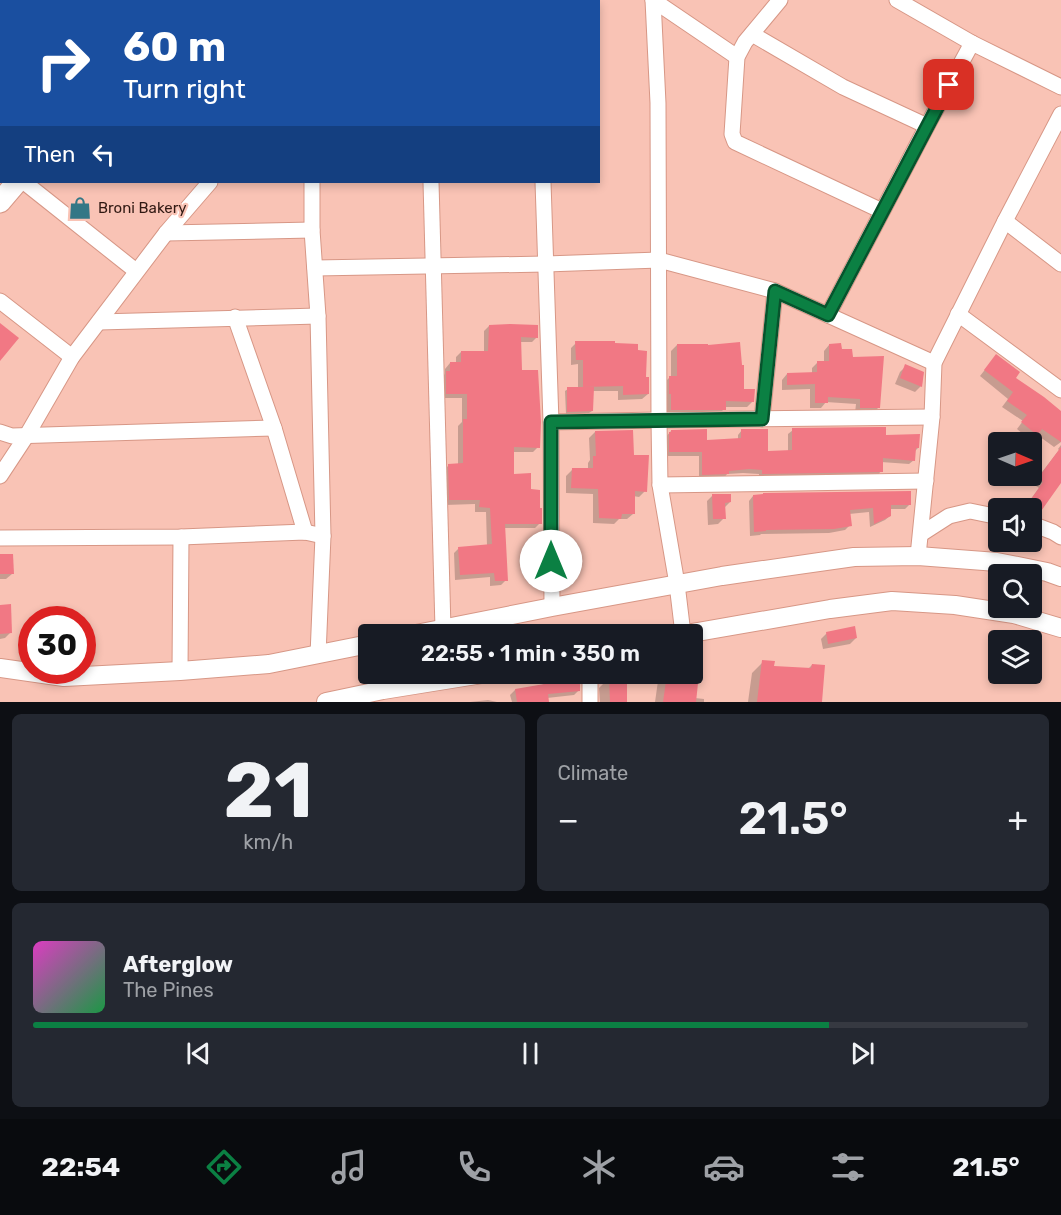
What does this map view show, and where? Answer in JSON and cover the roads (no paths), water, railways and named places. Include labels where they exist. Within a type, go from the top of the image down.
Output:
[{"type":"highway","points":[[0,202],[16,183]]},
{"type":"main road","points":[[468,624],[722,576],[854,557],[918,556],[997,562],[1061,577]]},
{"type":"main road","points":[[703,631],[820,610],[892,601],[955,605],[1002,612],[1061,628]]},
{"type":"main road","points":[[0,668],[64,676],[180,670],[269,664],[358,646]]},
{"type":"main road","points":[[326,702],[420,684]]},
{"type":"street","points":[[653,0],[737,57]]},
{"type":"street","points":[[653,0],[658,104],[660,485],[683,624]]},
{"type":"street","points":[[780,0],[745,42],[737,57],[732,134],[735,142],[882,211]]},
{"type":"street","points":[[897,0],[972,43],[1061,87]]},
{"type":"street","points":[[752,34],[843,87],[927,126]]},
{"type":"street","points":[[828,315],[972,43]]},
{"type":"street","points":[[918,556],[932,417],[934,363],[1061,114]]},
{"type":"street","points":[[25,183],[136,271]]},
{"type":"street","points":[[0,476],[27,435],[72,357],[136,271],[209,183]]},
{"type":"street","points":[[312,183],[312,230],[318,316],[323,536],[318,655]]},
{"type":"street","points":[[431,183],[443,624]]},
{"type":"street","points":[[543,183],[551,422],[552,607]]},
{"type":"street","points":[[1005,221],[1061,264]]},
{"type":"street","points":[[166,233],[312,230]]},
{"type":"street","points":[[315,268],[659,260],[775,291],[934,363]]},
{"type":"street","points":[[762,419],[775,291]]},
{"type":"street","points":[[0,301],[72,357]]},
{"type":"street","points":[[958,314],[1061,390]]},
{"type":"street","points":[[99,322],[318,316]]},
{"type":"street","points":[[235,318],[274,428],[304,532]]},
{"type":"street","points":[[551,422],[932,417]]},
{"type":"street","points":[[0,432],[12,436],[274,428]]},
{"type":"street","points":[[660,485],[926,481]]},
{"type":"street","points":[[921,534],[949,516],[970,511],[988,514]]},
{"type":"street","points":[[1042,528],[1061,537]]},
{"type":"street","points":[[0,538],[180,537],[304,532],[323,536]]},
{"type":"street","points":[[180,537],[180,670]]},
{"type":"street","points":[[590,684],[590,702]]},
{"type":"place","name":"Broni Bakery","points":[[80,208]]}]
